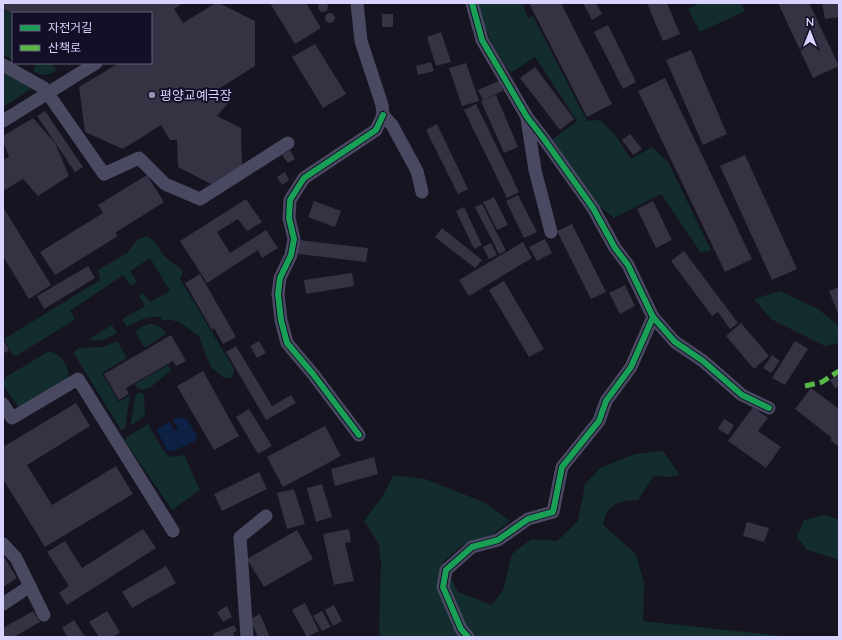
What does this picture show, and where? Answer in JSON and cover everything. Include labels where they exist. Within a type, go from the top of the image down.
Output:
[{"type":"street","points":[[357,3],[361,41],[382,105],[383,115],[376,130],[304,178],[290,200],[289,218],[294,239],[291,255],[280,278],[278,294],[280,320],[287,343],[313,374],[359,435]]},
{"type":"street","points":[[472,3],[482,40],[527,117],[593,208],[615,248],[628,265],[653,317],[675,342],[703,361],[742,394],[769,408]]},
{"type":"street","points":[[3,121],[94,64]]},
{"type":"street","points":[[3,65],[44,88],[104,174],[139,158],[165,184],[200,199],[288,143]]},
{"type":"street","points":[[383,115],[392,125],[417,171],[422,192]]},
{"type":"street","points":[[527,117],[535,170],[551,232]]},
{"type":"street","points":[[468,637],[461,629],[442,587],[446,570],[472,547],[498,540],[528,519],[553,512],[562,467],[599,421],[606,401],[631,367],[653,317]]},
{"type":"street","points":[[3,404],[12,418],[78,378],[173,531]]},
{"type":"street","points":[[247,637],[240,536],[266,516]]},
{"type":"street","points":[[3,544],[16,558],[44,615]]},
{"type":"street","points":[[3,604],[30,586]]},
{"type":"green space","points":[[477,3],[526,3],[523,5],[528,18],[533,16],[587,121],[600,120],[615,135],[631,159],[652,147],[668,162],[711,250],[701,253],[661,194],[614,218],[595,203],[552,140],[577,121],[535,57],[511,73],[490,40]]},
{"type":"green space","points":[[700,3],[741,3],[745,11],[700,32],[688,9]]},
{"type":"green space","points":[[3,10],[12,14],[12,59],[3,54]]},
{"type":"green space","points":[[36,64],[53,64],[57,70],[45,75],[33,71]]},
{"type":"green space","points":[[3,70],[27,83],[31,89],[3,107]]},
{"type":"green space","points":[[147,236],[156,243],[166,258],[183,272],[180,279],[234,369],[234,373],[231,378],[224,378],[212,368],[199,336],[179,322],[162,320],[160,317],[150,317],[127,327],[122,319],[145,306],[139,296],[143,293],[150,302],[170,291],[150,258],[130,271],[137,282],[131,286],[123,275],[70,311],[74,317],[74,320],[16,356],[13,355],[4,339],[100,280],[98,270],[127,253],[137,240]]},
{"type":"green space","points":[[780,291],[818,309],[839,326],[839,343],[825,346],[771,319],[754,299]]},
{"type":"green space","points":[[148,324],[158,326],[166,334],[145,348],[135,331]]},
{"type":"green space","points":[[112,325],[117,333],[106,339],[92,341],[91,338]]},
{"type":"green space","points":[[117,341],[127,358],[102,373],[119,402],[130,395],[125,428],[121,430],[73,352],[79,348],[103,347]]},
{"type":"green space","points":[[49,351],[64,361],[68,370],[68,379],[20,409],[3,385],[3,381],[6,377]]},
{"type":"green space","points":[[168,365],[171,370],[151,387],[143,390],[137,388],[135,384]]},
{"type":"green space","points":[[139,392],[144,394],[145,416],[130,426],[136,395]]},
{"type":"green space","points":[[148,424],[163,450],[169,457],[184,455],[200,490],[172,510],[125,441],[127,437]]},
{"type":"green space","points":[[663,451],[680,475],[668,477],[654,476],[638,500],[620,502],[611,508],[607,512],[603,525],[636,554],[644,583],[643,621],[793,637],[381,637],[379,633],[381,564],[379,544],[364,521],[384,494],[393,475],[425,479],[486,503],[510,521],[495,533],[461,546],[443,562],[458,592],[492,605],[503,590],[512,554],[531,539],[557,541],[578,521],[585,484],[600,468],[635,454]]},
{"type":"green space","points":[[823,515],[839,519],[839,560],[807,550],[797,537],[804,520]]},
{"type":"water","points":[[180,417],[187,419],[197,438],[195,441],[169,452],[157,430],[159,427],[170,422],[174,431],[178,429],[173,420]]},
{"type":"building","points":[[321,2],[325,2],[328,7],[325,12],[321,12],[318,9],[318,5]]},
{"type":"building","name":"평양교예극장","points":[[3,3],[183,3],[174,9],[183,23],[216,3],[219,3],[255,21],[255,66],[220,88],[229,102],[217,116],[241,128],[242,165],[211,184],[178,167],[177,140],[170,140],[161,125],[123,149],[85,132],[79,87],[117,64],[152,64],[152,12],[12,12],[12,14],[3,9]]},
{"type":"building","points":[[270,3],[306,3],[321,28],[295,44]]},
{"type":"building","points":[[529,3],[561,3],[612,104],[587,117]]},
{"type":"building","points":[[583,3],[596,3],[602,14],[592,20]]},
{"type":"building","points":[[647,3],[667,3],[680,34],[663,41]]},
{"type":"building","points":[[778,3],[809,3],[839,66],[813,78]]},
{"type":"building","points":[[822,3],[839,3],[839,17],[825,19]]},
{"type":"building","points":[[328,13],[332,13],[334,14],[334,22],[328,23],[325,20],[325,16]]},
{"type":"building","points":[[382,14],[393,14],[393,27],[382,27]]},
{"type":"building","points":[[608,25],[636,82],[623,89],[594,32]]},
{"type":"building","points":[[441,32],[451,62],[436,66],[427,37]]},
{"type":"building","points":[[315,44],[346,94],[323,108],[292,57]]},
{"type":"building","points":[[691,50],[727,134],[703,145],[666,60]]},
{"type":"building","points":[[431,62],[434,71],[418,75],[416,66]]},
{"type":"building","points":[[466,63],[479,101],[462,106],[449,68]]},
{"type":"building","points":[[535,67],[574,119],[560,130],[520,78]]},
{"type":"building","points":[[665,78],[752,259],[725,272],[638,91]]},
{"type":"building","points":[[499,81],[503,91],[483,100],[478,90]]},
{"type":"building","points":[[496,95],[518,147],[504,153],[481,101]]},
{"type":"building","points":[[476,104],[519,192],[507,198],[464,110]]},
{"type":"building","points":[[45,111],[83,167],[75,172],[37,116]]},
{"type":"building","points":[[33,118],[55,143],[69,176],[38,196],[23,179],[3,191],[3,160],[9,157],[3,141],[3,136]]},
{"type":"building","points":[[437,124],[468,189],[458,194],[426,130]]},
{"type":"building","points":[[630,134],[642,149],[633,155],[622,140]]},
{"type":"building","points":[[290,150],[295,159],[288,163],[282,155]]},
{"type":"building","points":[[745,155],[797,269],[772,280],[720,166]]},
{"type":"building","points":[[285,172],[289,180],[282,185],[277,177]]},
{"type":"building","points":[[147,175],[164,202],[115,233],[118,236],[55,275],[40,252],[103,213],[98,205]]},
{"type":"building","points":[[518,195],[537,232],[524,238],[506,201]]},
{"type":"building","points":[[494,197],[508,225],[497,230],[483,202]]},
{"type":"building","points":[[246,199],[262,222],[247,231],[238,219],[217,232],[230,253],[266,230],[278,248],[262,258],[258,250],[207,283],[180,241]]},
{"type":"building","points":[[314,201],[341,211],[335,227],[308,217]]},
{"type":"building","points":[[653,201],[672,240],[656,248],[637,209]]},
{"type":"building","points":[[482,204],[506,251],[499,254],[475,207]]},
{"type":"building","points":[[3,207],[51,285],[29,299],[3,256]]},
{"type":"building","points":[[464,207],[482,245],[474,249],[456,211]]},
{"type":"building","points":[[572,224],[606,292],[591,299],[557,231]]},
{"type":"building","points":[[442,228],[482,260],[475,268],[435,237]]},
{"type":"building","points":[[545,239],[552,253],[537,261],[529,247]]},
{"type":"building","points":[[299,240],[368,248],[366,262],[298,254]]},
{"type":"building","points":[[523,242],[532,258],[469,296],[459,280]]},
{"type":"building","points":[[491,243],[497,255],[489,259],[483,247]]},
{"type":"building","points":[[684,251],[738,323],[730,329],[718,312],[712,316],[671,261]]},
{"type":"building","points":[[88,266],[95,278],[44,309],[37,296]]},
{"type":"building","points":[[352,273],[354,286],[306,294],[304,280]]},
{"type":"building","points":[[200,274],[236,337],[223,344],[214,328],[212,330],[185,283]]},
{"type":"building","points":[[504,281],[544,349],[529,357],[489,290]]},
{"type":"building","points":[[625,285],[635,306],[620,314],[609,293]]},
{"type":"building","points":[[839,287],[839,316],[829,291]]},
{"type":"building","points":[[741,323],[769,356],[754,369],[726,336]]},
{"type":"building","points":[[171,335],[186,361],[176,366],[173,361],[126,388],[129,394],[119,400],[104,374]]},
{"type":"building","points":[[3,339],[9,350],[3,354]]},
{"type":"building","points":[[259,341],[266,353],[257,358],[250,346]]},
{"type":"building","points":[[795,341],[808,349],[785,385],[772,378]]},
{"type":"building","points":[[236,346],[272,406],[291,395],[296,403],[266,420],[226,352]]},
{"type":"building","points":[[772,355],[780,361],[771,373],[763,368]]},
{"type":"building","points":[[203,371],[239,436],[214,450],[177,386]]},
{"type":"building","points":[[839,373],[839,386],[835,388],[830,380]]},
{"type":"building","points":[[811,388],[839,409],[839,447],[830,440],[832,438],[795,409]]},
{"type":"building","points":[[76,403],[90,426],[27,465],[52,505],[116,466],[133,494],[45,547],[3,479],[3,447]]},
{"type":"building","points":[[753,407],[768,418],[758,431],[781,447],[766,468],[728,441]]},
{"type":"building","points":[[249,409],[272,446],[258,454],[236,417]]},
{"type":"building","points":[[724,419],[734,425],[728,435],[718,429]]},
{"type":"building","points":[[325,426],[341,456],[283,487],[267,457]]},
{"type":"building","points":[[374,457],[378,474],[335,486],[331,469]]},
{"type":"building","points":[[259,472],[267,489],[222,511],[214,494]]},
{"type":"building","points":[[322,484],[332,517],[316,522],[307,488]]},
{"type":"building","points":[[294,489],[305,524],[287,529],[277,493]]},
{"type":"building","points":[[747,522],[769,528],[764,542],[743,536]]},
{"type":"building","points":[[143,529],[156,548],[67,605],[59,593],[69,586],[47,552],[65,541],[82,568]]},
{"type":"building","points":[[349,529],[351,542],[345,543],[354,581],[334,585],[323,534]]},
{"type":"building","points":[[297,530],[313,559],[264,587],[247,559]]},
{"type":"building","points":[[3,555],[17,578],[3,587]]},
{"type":"building","points":[[166,566],[176,583],[132,608],[122,592]]},
{"type":"building","points":[[305,603],[319,631],[307,637],[292,610]]},
{"type":"building","points":[[334,605],[342,621],[333,626],[325,610]]},
{"type":"building","points":[[227,606],[232,617],[223,622],[217,612]]},
{"type":"building","points":[[33,611],[40,622],[14,637],[3,637],[3,628]]},
{"type":"building","points":[[107,611],[120,632],[113,637],[99,637],[89,622]]},
{"type":"building","points":[[322,611],[331,627],[322,631],[313,616]]},
{"type":"building","points":[[260,614],[270,637],[258,637],[250,619]]},
{"type":"building","points":[[74,620],[85,637],[68,637],[62,628]]},
{"type":"building","points":[[234,625],[237,631],[233,633],[235,637],[215,637],[213,634]]},
{"type":"marked path","points":[[805,386],[822,382],[839,371]]},
{"type":"cycle path","points":[[472,3],[482,40],[527,117],[593,208],[615,248],[628,265],[653,317],[675,342],[703,361],[742,395],[769,408]]},
{"type":"cycle path","points":[[359,435],[313,374],[287,343],[281,320],[278,294],[280,278],[291,255],[294,239],[289,218],[290,200],[304,178],[376,130],[383,115]]},
{"type":"cycle path","points":[[468,637],[461,629],[443,587],[446,570],[472,547],[498,540],[528,519],[553,512],[562,467],[599,421],[606,401],[631,367],[653,317]]},
{"type":"place","name":"평양교예극장","points":[[152,95]]}]
